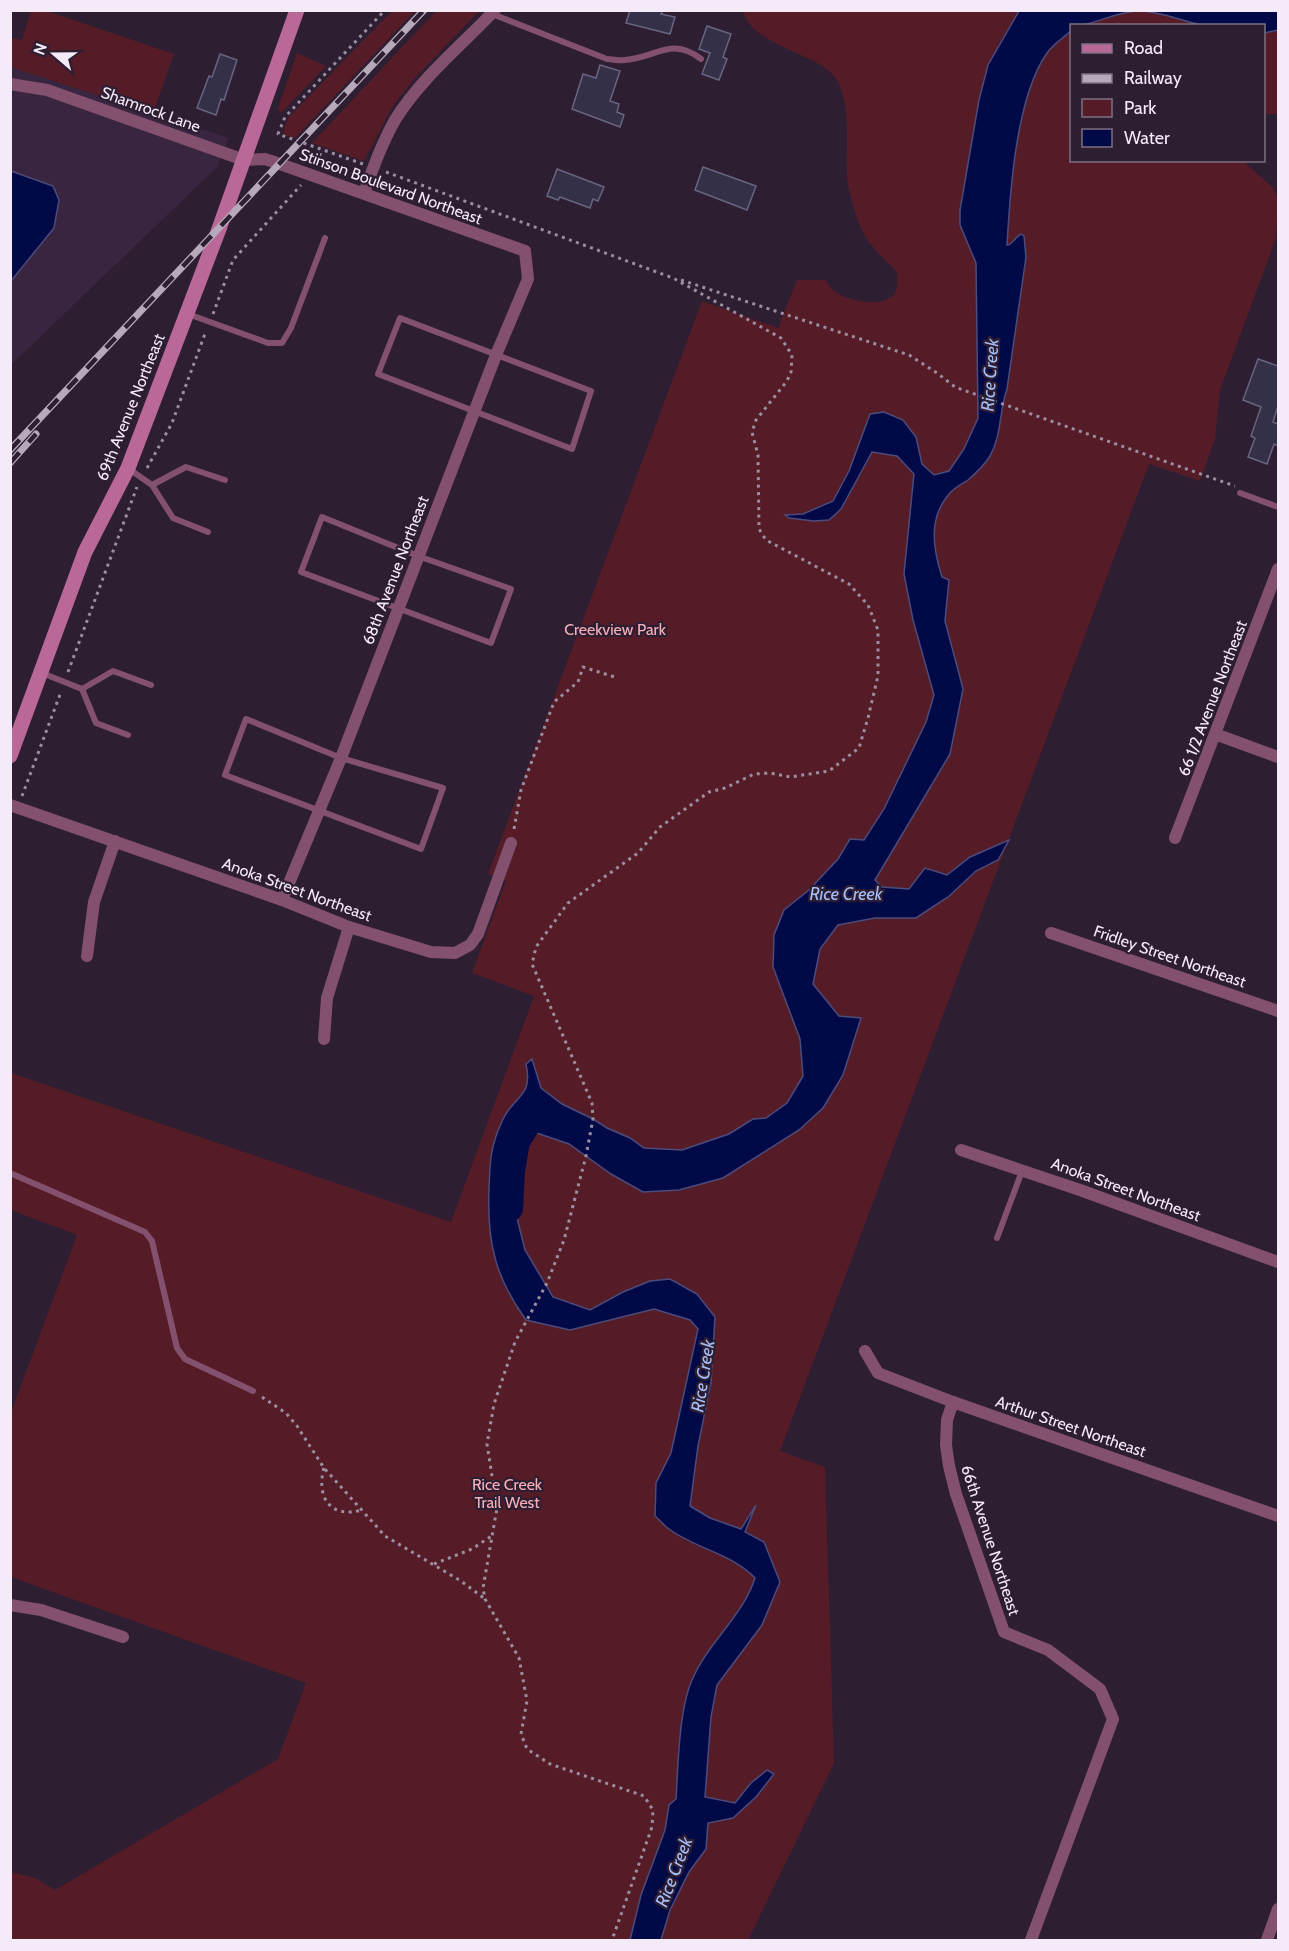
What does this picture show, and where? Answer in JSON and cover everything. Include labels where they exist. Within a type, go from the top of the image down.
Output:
[{"type":"street","name":"69th Avenue Northeast","points":[[10,756],[85,552],[128,468],[253,137],[297,10]]},
{"type":"street","points":[[364,193],[384,142],[396,120],[424,83],[493,12]]},
{"type":"street","name":"Shamrock Lane","points":[[10,84],[47,90],[244,160]]},
{"type":"street","name":"Stinson Boulevard Northeast","points":[[244,160],[265,159],[525,251]]},
{"type":"street","name":"68th Avenue Northeast","points":[[282,900],[341,758],[496,355],[528,279],[525,251]]},
{"type":"street","name":"66 1/2 Avenue Northeast","points":[[1175,838],[1278,569]]},
{"type":"street","points":[[1215,734],[1278,757]]},
{"type":"street","name":"Anoka Street Northeast","points":[[16,801],[115,841],[282,900],[349,927],[431,952],[455,953],[470,945],[478,934],[511,843]]},
{"type":"street","points":[[87,956],[94,902],[115,841]]},
{"type":"street","points":[[324,1039],[327,998],[349,927]]},
{"type":"street","name":"Fridley Street Northeast","points":[[1051,933],[1278,1011]]},
{"type":"street","name":"Anoka Street Northeast","points":[[961,1150],[1278,1262]]},
{"type":"street","name":"Arthur Street Northeast","points":[[865,1351],[878,1373],[953,1402],[1278,1516]]},
{"type":"street","name":"66th Avenue Northeast","points":[[953,1402],[947,1420],[946,1445],[949,1466],[956,1494],[1004,1632],[1048,1650],[1100,1689],[1113,1719],[1031,1941]]},
{"type":"street","points":[[10,1605],[41,1610],[123,1637]]},
{"type":"street","points":[[1267,1941],[1278,1909]]},
{"type":"lane","points":[[493,12],[607,58],[626,60],[675,47],[690,50],[701,59]]},
{"type":"lane","points":[[187,314],[268,343],[282,343],[291,328],[325,238]]},
{"type":"lane","points":[[400,318],[496,355],[591,391],[572,449],[378,374],[400,318]]},
{"type":"lane","points":[[152,485],[186,467],[225,480]]},
{"type":"lane","points":[[128,468],[152,485],[173,518],[208,532]]},
{"type":"lane","points":[[1240,494],[1278,507]]},
{"type":"lane","points":[[322,517],[418,556],[511,589],[491,643],[301,572],[322,517]]},
{"type":"lane","points":[[82,689],[113,671],[151,685]]},
{"type":"lane","points":[[41,673],[82,689],[96,723],[128,735]]},
{"type":"lane","points":[[246,719],[341,758],[443,788],[422,849],[320,811],[225,775],[246,719]]},
{"type":"lane","points":[[998,1238],[1022,1170]]},
{"type":"lane","points":[[10,1173],[145,1232],[152,1241],[177,1348],[185,1359],[253,1391]]},
{"type":"path","points":[[362,164],[278,134],[285,117],[385,10]]},
{"type":"path","points":[[315,167],[322,150]]},
{"type":"path","points":[[388,173],[673,278],[909,355],[955,387],[969,393],[1236,486],[1240,494]]},
{"type":"path","points":[[214,311],[233,260],[302,184]]},
{"type":"path","points":[[612,1941],[652,1827],[653,1810],[644,1796],[550,1764],[527,1749],[521,1734],[526,1701],[519,1658],[485,1599],[483,1588],[498,1508],[487,1444],[494,1404],[515,1342],[547,1283],[564,1240],[593,1119],[592,1103],[532,964],[536,947],[568,903],[638,853],[660,827],[709,792],[725,788],[754,774],[770,773],[790,777],[829,771],[859,748],[878,676],[878,630],[868,605],[849,584],[766,540],[759,529],[758,455],[752,432],[756,420],[788,381],[792,355],[781,338],[673,278]]},
{"type":"path","points":[[16,801],[142,478],[172,423],[206,333]]},
{"type":"path","points":[[511,843],[521,790],[554,702],[578,682],[583,667],[618,678]]},
{"type":"path","points":[[253,1391],[286,1413],[324,1467],[385,1536],[461,1581],[485,1599]]},
{"type":"path","points":[[324,1467],[321,1490],[325,1501],[334,1509],[342,1512],[352,1513],[363,1510]]},
{"type":"path","points":[[434,1564],[472,1549],[493,1535]]},
{"type":"shaded area","points":[[11,67],[229,138],[217,167],[11,365]]},
{"type":"green space","points":[[31,11],[47,11],[174,54],[153,113],[11,67],[11,38],[22,40]]},
{"type":"green space","points":[[392,11],[415,11],[295,138],[284,135],[288,118]]},
{"type":"green space","points":[[436,11],[479,11],[414,79],[392,107],[364,161],[312,143]]},
{"type":"green space","name":"Rice Creek Trail West","points":[[743,11],[1019,11],[998,45],[979,100],[960,225],[976,263],[978,401],[1001,409],[1007,389],[1026,257],[1024,236],[1016,237],[1007,246],[1017,146],[1028,94],[1037,72],[1049,50],[1070,32],[1070,162],[1244,162],[1273,188],[1278,197],[1276,238],[1220,390],[1215,439],[1200,481],[1149,464],[780,1451],[825,1467],[834,1763],[748,1940],[11,1940],[11,1872],[35,1878],[55,1890],[278,1759],[306,1683],[11,1577],[10,1415],[77,1235],[11,1210],[11,1073],[451,1222],[534,996],[472,973],[506,881],[488,874],[702,301],[778,328],[797,280],[826,280],[840,295],[867,302],[892,297],[897,289],[897,272],[865,236],[853,204],[847,177],[846,109],[839,85],[833,75],[823,67],[770,40],[749,23]]},
{"type":"green space","points":[[1141,11],[1177,17],[1200,24],[1090,24],[1123,12]]},
{"type":"green space","points":[[1278,30],[1278,114],[1265,114],[1265,33]]},
{"type":"green space","points":[[297,53],[326,66],[281,113],[278,108]]},
{"type":"water","name":"Rice Creek","points":[[1019,11],[1139,11],[1122,13],[1089,24],[1070,24],[1070,32],[1047,53],[1028,94],[1016,146],[1007,245],[1021,234],[1024,236],[1026,257],[999,431],[988,459],[971,478],[949,494],[942,503],[935,523],[935,545],[939,566],[942,577],[949,580],[945,621],[963,689],[950,754],[875,880],[882,887],[909,889],[925,868],[947,875],[970,857],[1009,840],[998,860],[976,871],[948,897],[916,918],[875,918],[838,925],[820,949],[813,984],[839,1016],[861,1018],[843,1075],[823,1108],[799,1130],[723,1178],[679,1190],[643,1192],[611,1174],[569,1144],[534,1132],[516,1141],[511,1170],[515,1210],[525,1250],[553,1297],[590,1310],[623,1292],[650,1281],[670,1279],[697,1294],[715,1317],[711,1382],[698,1446],[690,1506],[710,1518],[741,1529],[756,1505],[745,1532],[764,1542],[780,1582],[762,1625],[717,1685],[711,1717],[705,1797],[735,1803],[751,1783],[767,1770],[774,1774],[756,1797],[733,1818],[708,1823],[706,1849],[689,1872],[670,1910],[661,1940],[630,1940],[641,1895],[665,1830],[669,1805],[676,1799],[684,1706],[692,1680],[707,1653],[742,1605],[755,1578],[735,1563],[679,1536],[655,1516],[656,1483],[671,1453],[698,1329],[690,1320],[654,1309],[570,1330],[526,1320],[500,1274],[492,1243],[489,1209],[490,1170],[495,1138],[503,1119],[525,1089],[528,1075],[526,1064],[532,1059],[541,1088],[562,1104],[630,1138],[644,1148],[682,1150],[729,1134],[753,1119],[766,1118],[787,1103],[803,1076],[800,1039],[773,967],[774,935],[784,910],[809,890],[838,859],[850,839],[864,840],[884,809],[926,722],[934,695],[913,620],[904,574],[914,474],[897,456],[872,452],[841,509],[829,520],[814,521],[789,518],[785,515],[803,514],[833,501],[849,471],[870,414],[884,412],[903,420],[916,437],[922,464],[934,475],[949,471],[964,449],[978,418],[976,263],[960,225],[960,210],[979,100],[988,65]]},
{"type":"water","points":[[1139,11],[1278,11],[1278,30],[1265,33],[1265,24],[1195,24],[1156,13]]},
{"type":"water","points":[[11,171],[53,186],[59,200],[54,228],[11,281]]},
{"type":"building","points":[[630,10],[663,10],[661,14],[675,17],[670,34],[626,23]]},
{"type":"building","points":[[707,26],[731,34],[723,57],[727,59],[719,80],[702,74],[710,53],[699,49]]},
{"type":"building","points":[[220,54],[237,60],[224,100],[221,99],[216,115],[197,108]]},
{"type":"building","points":[[600,65],[620,71],[610,101],[619,104],[617,112],[624,115],[620,127],[572,109],[583,74],[596,78]]},
{"type":"building","points":[[703,167],[756,186],[747,210],[695,190]]},
{"type":"building","points":[[557,169],[604,187],[598,201],[593,199],[590,208],[560,197],[558,200],[547,196]]},
{"type":"building","points":[[1258,359],[1278,366],[1278,406],[1273,422],[1278,424],[1278,446],[1274,444],[1267,464],[1248,457],[1255,438],[1251,436],[1261,407],[1243,400]]},
{"type":"waterway","name":"Rice Creek","points":[[509,1208],[511,1170],[516,1141],[531,1117]]},
{"type":"railway","points":[[10,450],[424,10]]},
{"type":"railway","points":[[10,463],[36,434]]},
{"type":"park label","name":"Creekview Park","points":[[615,629]]}]
